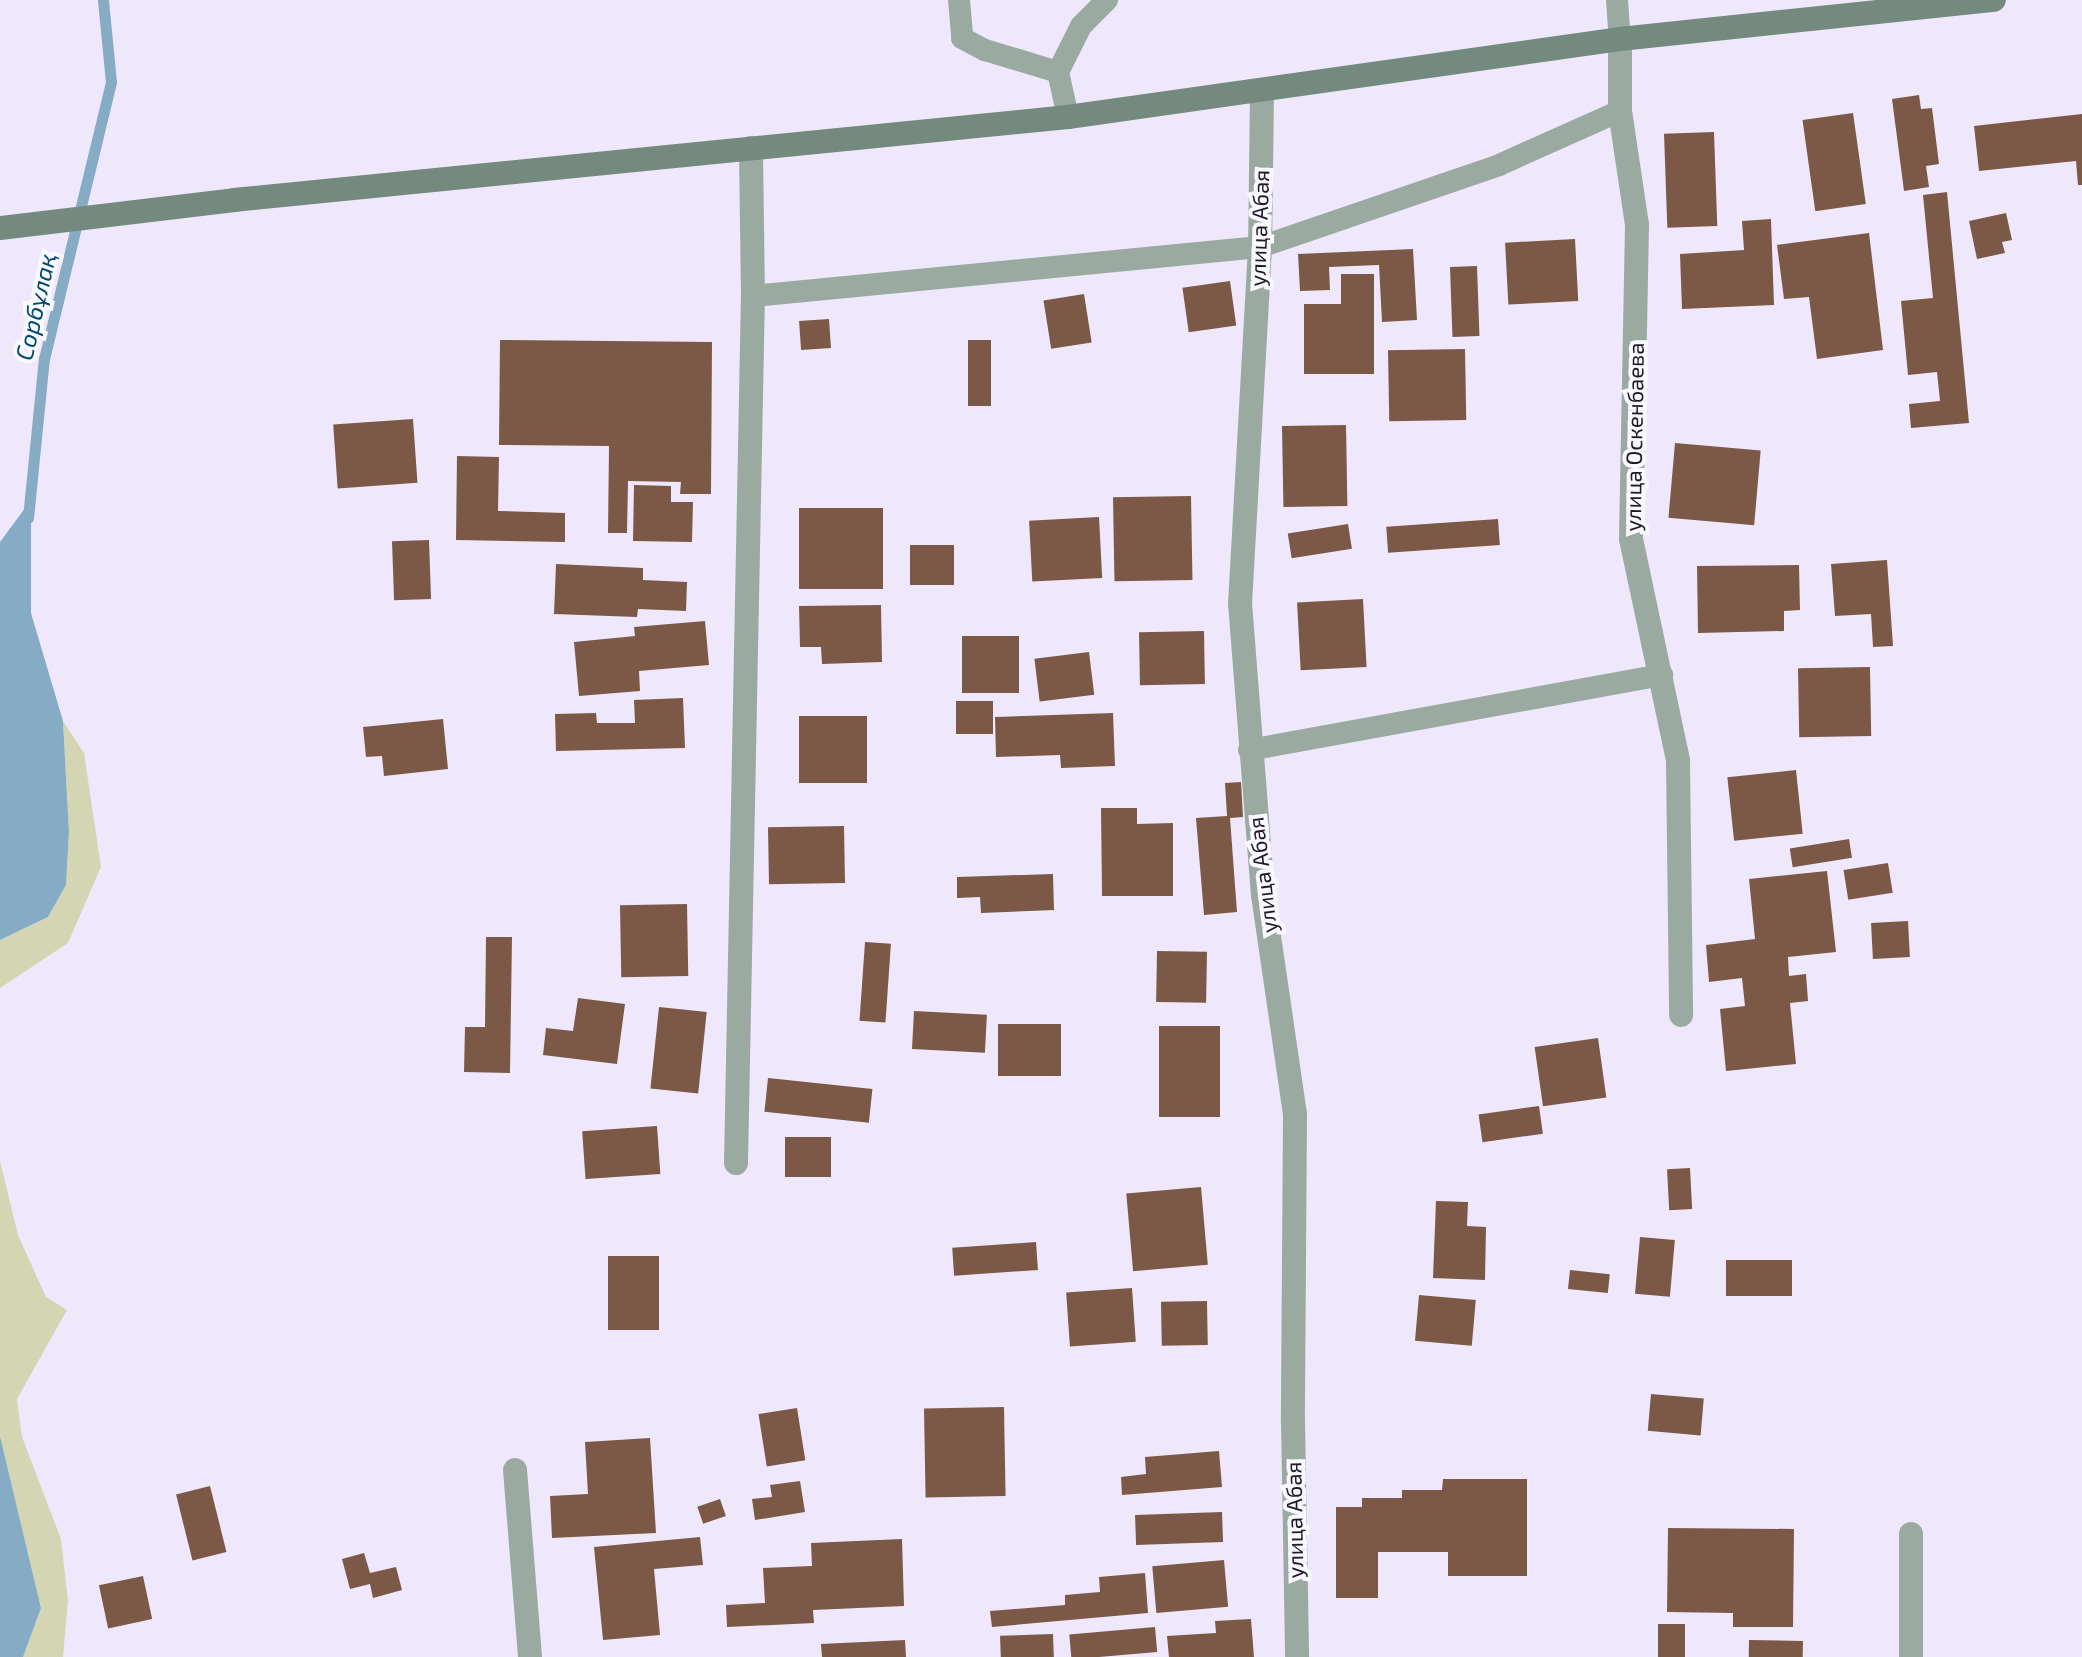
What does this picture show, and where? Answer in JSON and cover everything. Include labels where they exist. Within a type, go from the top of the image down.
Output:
[{"type":"main road","points":[[0,228],[234,200],[1068,117],[1620,39],[1994,0]]},
{"type":"street","name":"улица Оскенбаева","points":[[1620,39],[1620,111],[1637,225],[1631,539],[1678,761],[1681,1015]]},
{"type":"street","name":"улица Абая","points":[[1262,91],[1260,247],[1240,603],[1249,750],[1263,895],[1295,1114],[1293,1421],[1297,1657]]},
{"type":"street","points":[[736,1163],[753,296],[751,148]]},
{"type":"street","points":[[515,1470],[530,1657]]},
{"type":"street","points":[[1911,1534],[1911,1657]]},
{"type":"lane","points":[[959,0],[962,38],[985,50],[1058,72]]},
{"type":"lane","points":[[1068,117],[1058,72],[1081,26],[1107,0]]},
{"type":"lane","name":"улица Оскенбаева","points":[[1617,0],[1620,39]]},
{"type":"lane","points":[[753,296],[1260,247],[1499,165],[1620,111]]},
{"type":"lane","points":[[1249,750],[1662,675]]},
{"type":"green space","points":[[63,721],[84,753],[101,867],[68,943],[0,988],[0,940],[48,917],[66,885],[69,832]]},
{"type":"green space","points":[[0,1161],[18,1235],[46,1297],[67,1310],[17,1399],[22,1437],[61,1539],[68,1601],[63,1657],[23,1657],[41,1608],[0,1436]]},
{"type":"water","points":[[31,500],[31,613],[63,721],[69,832],[66,885],[48,917],[0,940],[0,542]]},
{"type":"water","points":[[0,1436],[41,1608],[23,1657],[0,1657]]},
{"type":"building","points":[[1919,95],[1921,109],[1932,108],[1939,164],[1926,166],[1929,187],[1904,191],[1892,99]]},
{"type":"building","points":[[1853,113],[1866,204],[1815,211],[1802,120]]},
{"type":"building","points":[[2082,114],[2082,185],[2078,185],[2076,161],[1979,171],[1974,126]]},
{"type":"building","points":[[1714,132],[1717,226],[1667,228],[1664,134]]},
{"type":"building","points":[[1947,192],[1969,423],[1911,428],[1909,404],[1940,401],[1937,372],[1908,375],[1901,301],[1933,298],[1923,195]]},
{"type":"building","points":[[2006,213],[2012,240],[2002,242],[2005,253],[1977,259],[1969,221]]},
{"type":"building","points":[[1771,219],[1774,305],[1682,309],[1680,254],[1744,250],[1742,221]]},
{"type":"building","points":[[1869,233],[1883,350],[1817,359],[1809,297],[1784,299],[1777,245]]},
{"type":"building","points":[[1575,239],[1578,301],[1508,305],[1505,243]]},
{"type":"building","points":[[1413,249],[1417,320],[1382,322],[1379,265],[1329,267],[1330,290],[1300,291],[1298,254]]},
{"type":"building","points":[[1477,266],[1479,336],[1452,337],[1450,267]]},
{"type":"building","points":[[1341,274],[1374,274],[1374,374],[1304,374],[1304,304],[1341,304]]},
{"type":"building","points":[[1230,281],[1236,326],[1189,332],[1182,288]]},
{"type":"building","points":[[1084,294],[1092,342],[1051,349],[1044,300]]},
{"type":"building","points":[[829,319],[831,348],[801,350],[799,321]]},
{"type":"building","points":[[500,340],[712,342],[711,494],[680,494],[681,482],[628,481],[627,533],[608,533],[609,446],[499,445]]},
{"type":"building","points":[[968,340],[991,340],[991,406],[968,406]]},
{"type":"building","points":[[1465,349],[1466,420],[1389,421],[1388,350]]},
{"type":"building","points":[[413,419],[417,483],[338,488],[333,425]]},
{"type":"building","points":[[1346,425],[1347,506],[1283,507],[1282,426]]},
{"type":"building","points":[[1675,443],[1761,450],[1754,525],[1668,518]]},
{"type":"building","points":[[457,456],[499,457],[498,511],[565,513],[565,542],[456,540]]},
{"type":"building","points":[[634,485],[671,486],[671,502],[693,502],[692,542],[633,541]]},
{"type":"building","points":[[1191,496],[1192,580],[1114,581],[1113,497]]},
{"type":"building","points":[[799,508],[883,508],[883,589],[799,589]]},
{"type":"building","points":[[1099,517],[1102,578],[1032,582],[1029,521]]},
{"type":"building","points":[[1498,519],[1500,545],[1388,553],[1386,527]]},
{"type":"building","points":[[1348,524],[1352,549],[1292,558],[1288,534]]},
{"type":"building","points":[[429,540],[431,599],[394,600],[392,541]]},
{"type":"building","points":[[910,545],[954,545],[954,585],[910,585]]},
{"type":"building","points":[[1887,560],[1893,646],[1873,647],[1871,614],[1835,616],[1831,564]]},
{"type":"building","points":[[556,564],[643,568],[643,580],[687,582],[686,611],[638,609],[637,617],[554,614]]},
{"type":"building","points":[[1799,565],[1800,610],[1784,611],[1784,631],[1698,633],[1697,566]]},
{"type":"building","points":[[1363,599],[1367,667],[1301,670],[1297,602]]},
{"type":"building","points":[[881,605],[882,662],[822,664],[821,647],[800,647],[799,606]]},
{"type":"building","points":[[705,621],[709,665],[639,671],[640,691],[579,696],[574,642],[635,636],[634,627]]},
{"type":"building","points":[[1204,631],[1205,684],[1140,685],[1139,632]]},
{"type":"building","points":[[962,636],[1019,636],[1019,693],[962,693]]},
{"type":"building","points":[[1089,652],[1094,695],[1040,701],[1034,659]]},
{"type":"building","points":[[1870,667],[1871,736],[1799,737],[1798,668]]},
{"type":"building","points":[[683,698],[685,748],[556,751],[555,714],[596,713],[597,723],[635,723],[634,700]]},
{"type":"building","points":[[956,701],[993,701],[993,734],[956,734]]},
{"type":"building","points":[[1113,713],[1115,766],[1061,768],[1060,755],[996,757],[995,717]]},
{"type":"building","points":[[799,716],[867,716],[867,783],[799,783]]},
{"type":"building","points":[[443,719],[448,769],[384,776],[382,756],[366,757],[363,727]]},
{"type":"building","points":[[1796,770],[1803,834],[1734,841],[1727,777]]},
{"type":"building","points":[[1241,782],[1243,817],[1230,818],[1237,912],[1204,915],[1196,818],[1227,816],[1225,783]]},
{"type":"building","points":[[1101,808],[1137,808],[1137,824],[1173,823],[1173,896],[1102,896]]},
{"type":"building","points":[[844,826],[845,883],[769,884],[768,827]]},
{"type":"building","points":[[1849,839],[1852,858],[1793,867],[1790,848]]},
{"type":"building","points":[[1888,863],[1893,893],[1848,900],[1844,870]]},
{"type":"building","points":[[1827,871],[1836,952],[1788,957],[1789,976],[1806,974],[1808,1001],[1790,1003],[1796,1064],[1726,1071],[1720,1009],[1745,1006],[1742,978],[1709,982],[1706,945],[1755,939],[1749,879]]},
{"type":"building","points":[[1053,874],[1054,910],[981,913],[980,897],[957,898],[957,877]]},
{"type":"building","points":[[687,904],[688,976],[621,977],[620,905]]},
{"type":"building","points":[[1908,921],[1910,957],[1873,959],[1871,923]]},
{"type":"building","points":[[486,937],[512,937],[510,1073],[464,1072],[465,1027],[485,1027]]},
{"type":"building","points":[[865,942],[891,944],[885,1023],[859,1021]]},
{"type":"building","points":[[1157,951],[1207,952],[1206,1003],[1156,1002]]},
{"type":"building","points":[[578,998],[625,1004],[617,1064],[543,1055],[546,1028],[573,1031]]},
{"type":"building","points":[[659,1007],[707,1012],[698,1094],[650,1089]]},
{"type":"building","points":[[914,1011],[987,1015],[985,1053],[912,1049]]},
{"type":"building","points":[[998,1024],[1061,1024],[1061,1076],[998,1076]]},
{"type":"building","points":[[1159,1026],[1220,1026],[1220,1117],[1159,1117]]},
{"type":"building","points":[[1598,1038],[1606,1097],[1543,1106],[1535,1047]]},
{"type":"building","points":[[768,1078],[872,1089],[869,1123],[764,1112]]},
{"type":"building","points":[[1539,1106],[1543,1134],[1482,1142],[1479,1114]]},
{"type":"building","points":[[657,1126],[660,1174],[586,1179],[582,1131]]},
{"type":"building","points":[[785,1137],[831,1137],[831,1177],[785,1177]]},
{"type":"building","points":[[1690,1168],[1692,1209],[1669,1210],[1667,1169]]},
{"type":"building","points":[[1201,1187],[1208,1265],[1133,1271],[1126,1194]]},
{"type":"building","points":[[1436,1201],[1468,1202],[1467,1226],[1486,1227],[1485,1280],[1433,1278]]},
{"type":"building","points":[[1640,1237],[1675,1240],[1670,1297],[1635,1294]]},
{"type":"building","points":[[1036,1242],[1038,1270],[954,1276],[952,1248]]},
{"type":"building","points":[[608,1256],[659,1256],[659,1330],[608,1330]]},
{"type":"building","points":[[1726,1260],[1792,1260],[1792,1296],[1726,1296]]},
{"type":"building","points":[[1570,1270],[1610,1274],[1608,1293],[1568,1289]]},
{"type":"building","points":[[1132,1288],[1136,1342],[1070,1346],[1066,1293]]},
{"type":"building","points":[[1419,1295],[1476,1300],[1472,1346],[1415,1341]]},
{"type":"building","points":[[1207,1301],[1208,1345],[1162,1346],[1161,1302]]},
{"type":"building","points":[[1651,1394],[1704,1399],[1701,1435],[1648,1431]]},
{"type":"building","points":[[1004,1407],[1006,1496],[926,1497],[924,1408]]},
{"type":"building","points":[[797,1408],[805,1460],[767,1466],[758,1414]]},
{"type":"building","points":[[650,1438],[656,1533],[552,1538],[550,1496],[588,1494],[585,1442]]},
{"type":"building","points":[[1219,1451],[1222,1487],[1122,1495],[1121,1477],[1146,1474],[1145,1457]]},
{"type":"building","points":[[1443,1479],[1527,1479],[1527,1576],[1448,1576],[1448,1552],[1378,1552],[1378,1598],[1336,1598],[1336,1507],[1362,1507],[1362,1498],[1402,1498],[1402,1490],[1442,1490]]},
{"type":"building","points":[[800,1481],[805,1512],[755,1520],[752,1499],[772,1497],[770,1485]]},
{"type":"building","points":[[210,1486],[226,1552],[192,1560],[176,1494]]},
{"type":"building","points":[[720,1499],[726,1516],[703,1524],[697,1507]]},
{"type":"building","points":[[1222,1512],[1223,1542],[1136,1545],[1135,1515]]},
{"type":"building","points":[[1668,1528],[1794,1529],[1793,1627],[1733,1627],[1733,1613],[1667,1612]]},
{"type":"building","points":[[700,1537],[703,1565],[654,1569],[660,1635],[603,1640],[594,1547]]},
{"type":"building","points":[[902,1539],[904,1606],[813,1610],[814,1623],[727,1627],[726,1605],[765,1603],[763,1568],[812,1566],[811,1543]]},
{"type":"building","points":[[364,1553],[370,1573],[396,1567],[402,1590],[373,1598],[370,1584],[350,1589],[342,1559]]},
{"type":"building","points":[[1224,1560],[1228,1607],[1156,1613],[1152,1566]]},
{"type":"building","points":[[1145,1573],[1148,1613],[992,1627],[990,1611],[1065,1605],[1065,1595],[1100,1592],[1099,1577]]},
{"type":"building","points":[[143,1576],[152,1619],[108,1628],[99,1585]]},
{"type":"building","points":[[1251,1619],[1254,1657],[1169,1657],[1167,1636],[1216,1633],[1215,1621]]},
{"type":"building","points":[[1658,1624],[1685,1624],[1685,1657],[1658,1657]]},
{"type":"building","points":[[1155,1627],[1157,1652],[1071,1657],[1069,1634]]},
{"type":"building","points":[[1053,1634],[1054,1657],[1001,1657],[1000,1636]]},
{"type":"building","points":[[905,1640],[906,1657],[822,1657],[821,1644]]},
{"type":"building","points":[[1749,1640],[1803,1641],[1803,1657],[1749,1657]]},
{"type":"waterway","name":"Сорбұлақ","points":[[28,518],[44,359],[111,82],[103,0]]}]
